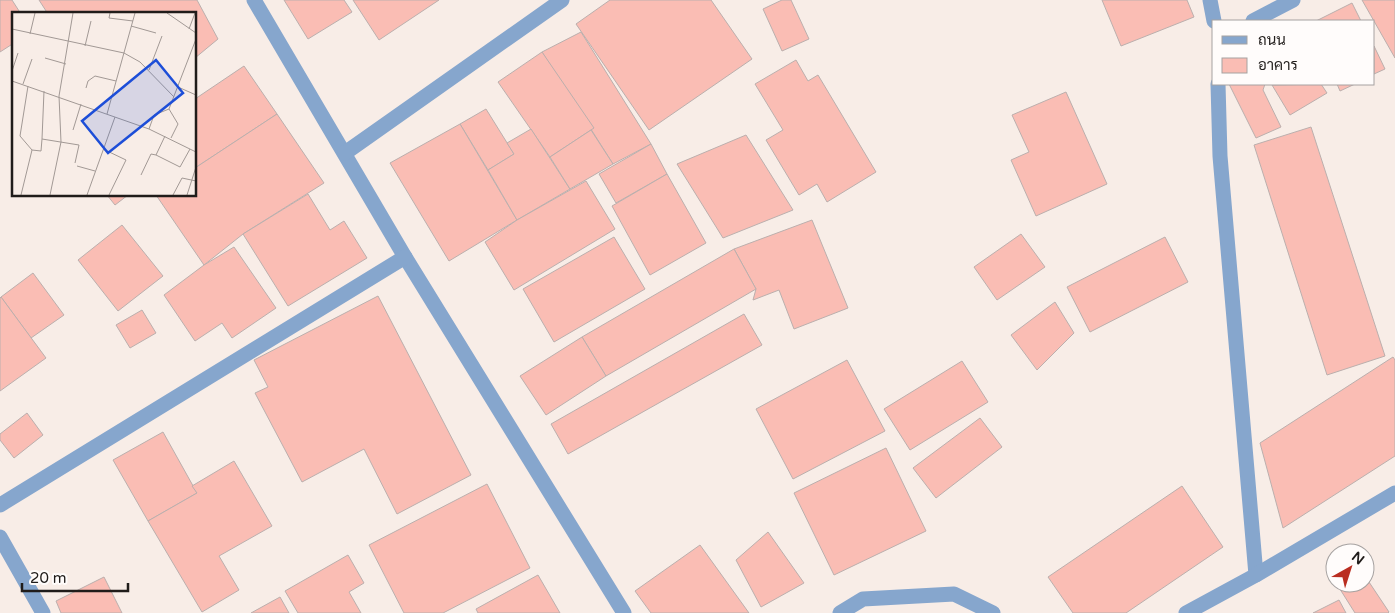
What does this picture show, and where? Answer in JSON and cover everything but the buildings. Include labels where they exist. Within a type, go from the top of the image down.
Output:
[{"type":"street","points":[[254,0],[405,258],[624,613]]},
{"type":"street","points":[[345,153],[562,0]]},
{"type":"street","points":[[1210,0],[1214,20]]},
{"type":"street","points":[[1255,20],[1294,0]]},
{"type":"street","points":[[1218,85],[1220,156],[1256,575]]},
{"type":"street","points":[[0,506],[405,258]]},
{"type":"street","points":[[1186,613],[1394,497]]},
{"type":"street","points":[[0,537],[43,613]]},
{"type":"street","points":[[840,613],[863,599],[954,594],[992,613]]}]
